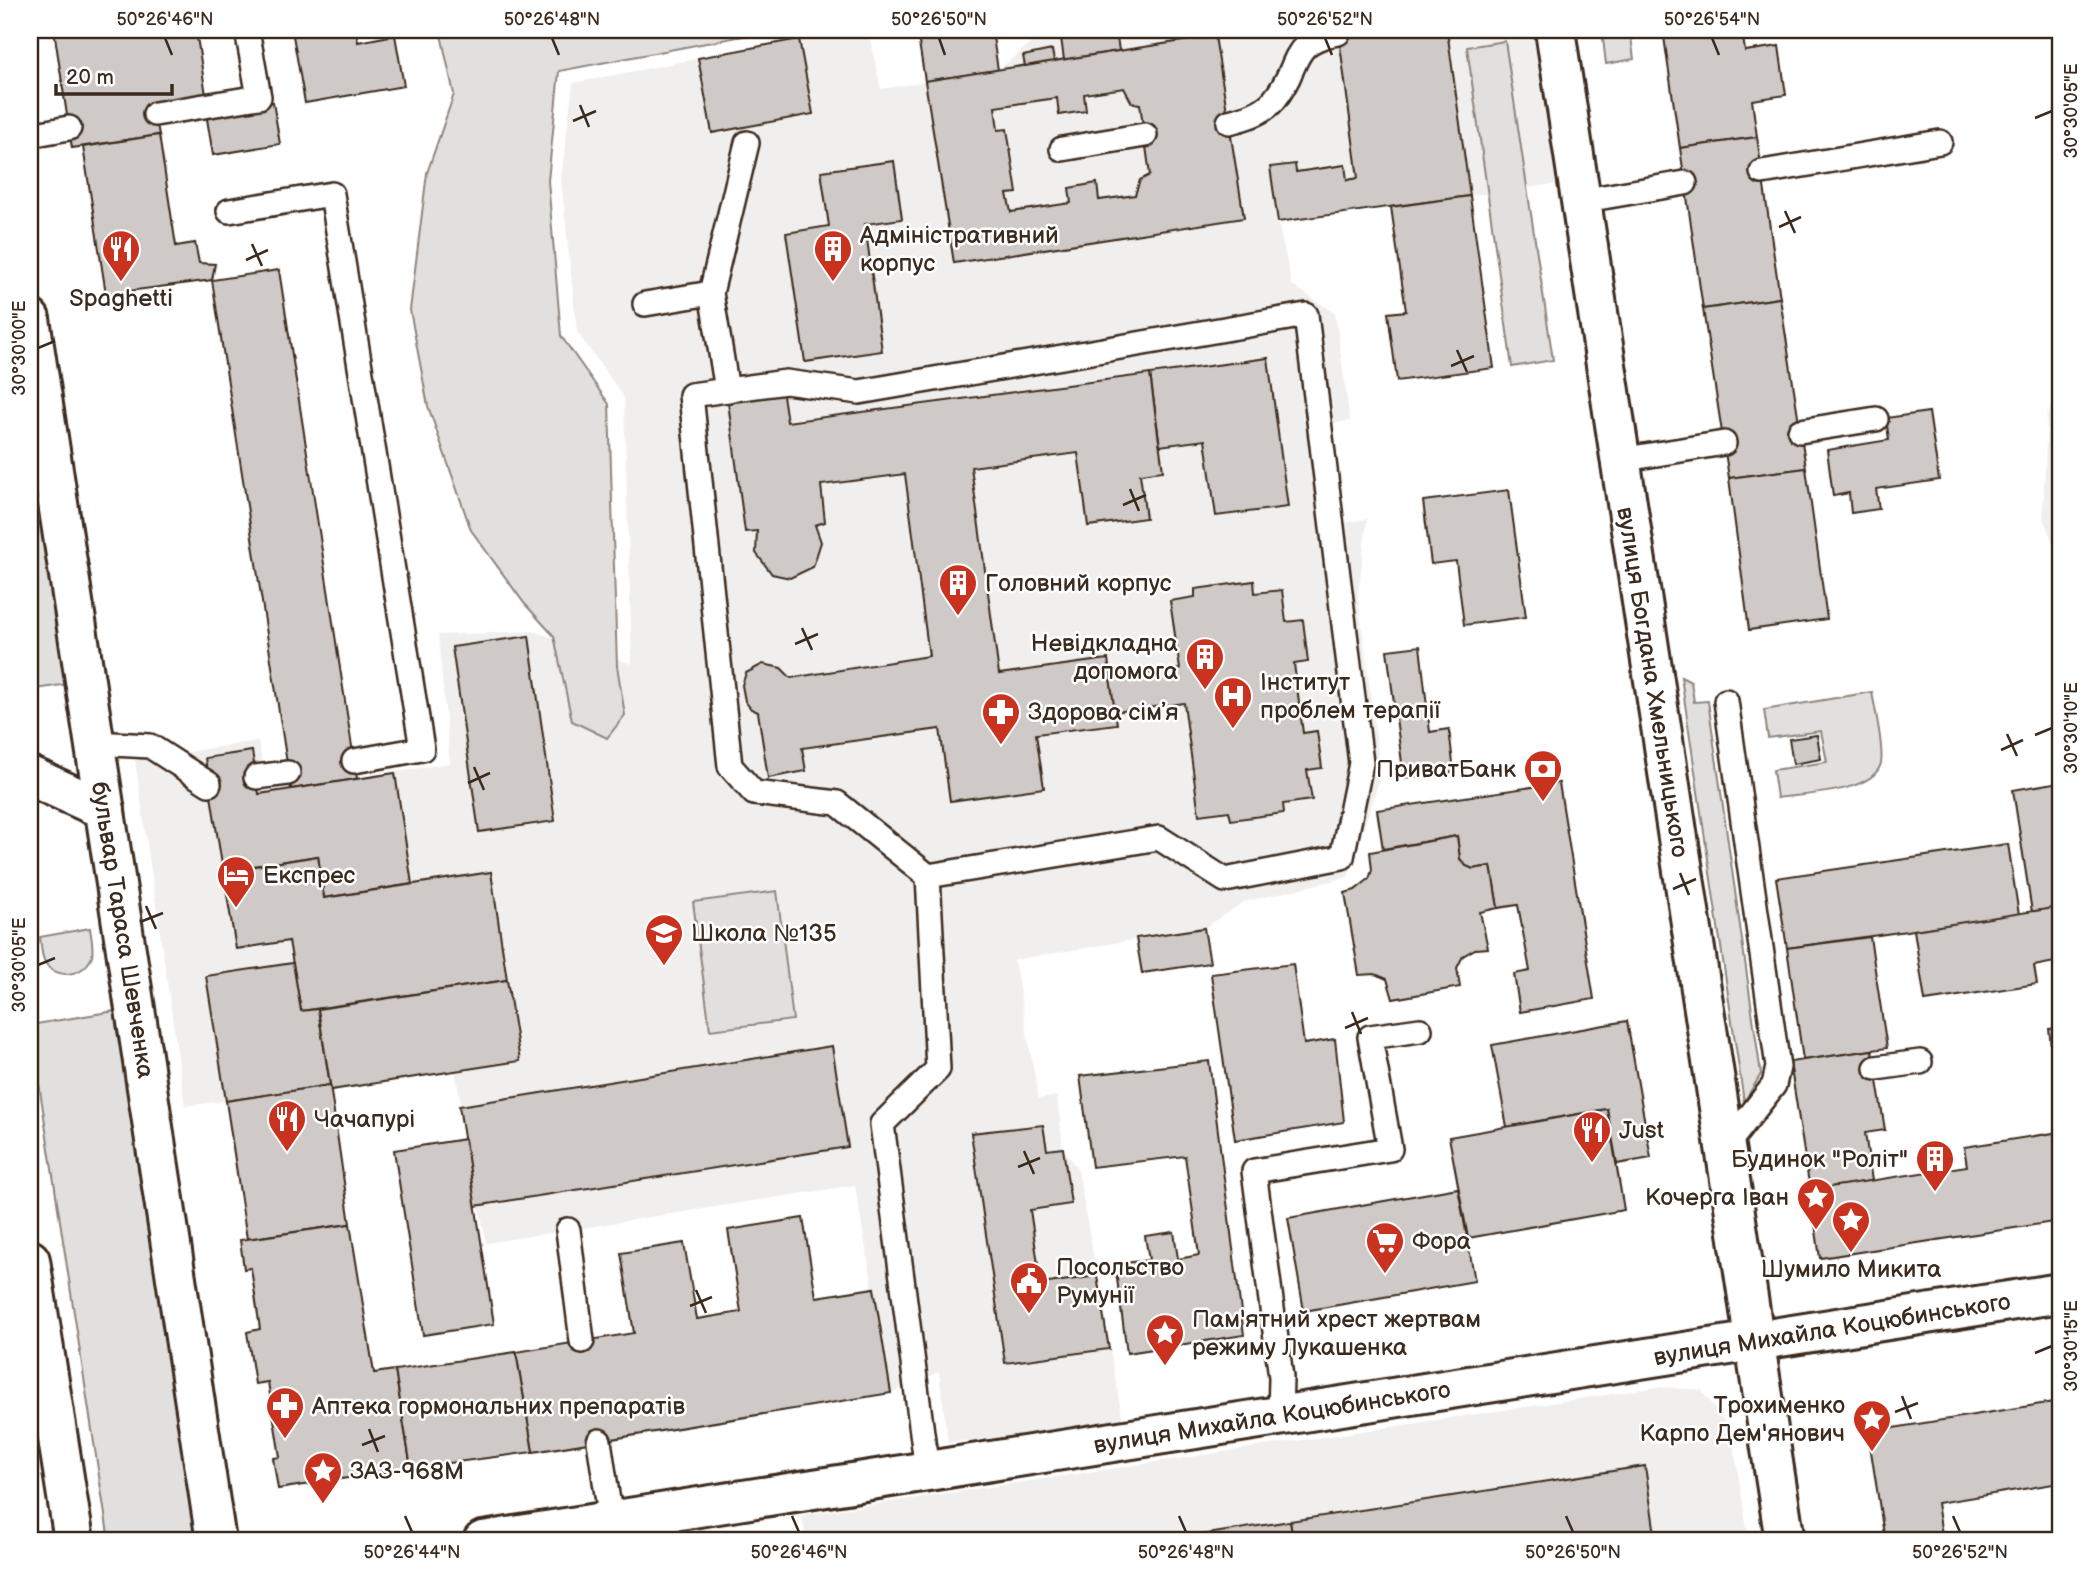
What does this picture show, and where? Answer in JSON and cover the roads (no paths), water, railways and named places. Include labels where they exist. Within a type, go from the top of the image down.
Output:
[{"type":"street","name":"вулиця Богдана Хмельницького","points":[[1555,30],[1784,1541]]},
{"type":"street","name":"бульвар Тараса Шевченка","points":[[30,319],[216,1541]]},
{"type":"street","points":[[30,776],[105,810]]},
{"type":"street","points":[[30,1260],[74,1541]]},
{"type":"street","name":"вулиця Михайла Коцюбинського","points":[[483,1541],[2060,1293]]},
{"type":"lane","points":[[155,114],[259,97],[247,30]]},
{"type":"lane","points":[[1229,122],[1251,116],[1273,102],[1300,49],[1317,37],[1338,33]]},
{"type":"lane","points":[[30,135],[69,128]]},
{"type":"lane","points":[[1062,149],[1145,135]]},
{"type":"lane","points":[[1762,172],[1940,142]]},
{"type":"lane","points":[[727,390],[711,293],[747,143]]},
{"type":"lane","points":[[1580,201],[1685,183]]},
{"type":"lane","points":[[229,211],[332,194],[422,749],[354,761]]},
{"type":"lane","points":[[645,304],[711,293]]},
{"type":"lane","points":[[927,1472],[882,1124],[939,1069],[928,876],[837,803],[754,793],[730,766],[691,395],[786,382],[859,392],[1306,314],[1362,763],[1342,857],[1225,880],[1159,838],[928,876]]},
{"type":"lane","points":[[1800,431],[1876,419]]},
{"type":"lane","points":[[1619,460],[1724,443]]},
{"type":"lane","points":[[1723,1150],[1783,1083],[1778,1067],[1726,701]]},
{"type":"lane","points":[[94,743],[150,746],[209,784]]},
{"type":"lane","points":[[256,777],[288,773]]},
{"type":"lane","points":[[1280,1416],[1280,1377],[1254,1171],[1390,1149],[1370,1037],[1420,1030]]},
{"type":"lane","points":[[1875,1068],[1920,1062]]},
{"type":"lane","points":[[568,1230],[582,1341]]},
{"type":"lane","points":[[599,1441],[611,1521]]},
{"type":"place","name":"Spaghetti","points":[[121,283]]},
{"type":"place","name":"Адміністративний корпус","points":[[833,283]]},
{"type":"place","name":"Головний корпус","points":[[958,617]]},
{"type":"place","name":"Невідкладна допомога","points":[[1205,691]]},
{"type":"place","name":"Інститут проблем терапії","points":[[1233,730]]},
{"type":"place","name":"Здорова сімʼя","points":[[1001,746]]},
{"type":"place","name":"ПриватБанк","points":[[1543,803]]},
{"type":"place","name":"Експрес","points":[[236,909]]},
{"type":"place","name":"Школа №135","points":[[664,967]]},
{"type":"place","name":"Чачапурі","points":[[287,1153]]},
{"type":"place","name":"Just","points":[[1592,1164]]},
{"type":"place","name":"Будинок \"Роліт\"","points":[[1935,1193]]},
{"type":"place","name":"Кочерга Іван","points":[[1816,1231]]},
{"type":"place","name":"Шумило Микита","points":[[1851,1254]]},
{"type":"place","name":"Фора","points":[[1385,1275]]},
{"type":"place","name":"Посольство Румунії","points":[[1029,1315]]},
{"type":"place","name":"Пам'ятний хрест жертвам режиму Лукашенка","points":[[1165,1367]]},
{"type":"place","name":"Аптека гормональних препаратів","points":[[285,1440]]},
{"type":"place","name":"Трохименко Карпо Дем'янович","points":[[1872,1453]]},
{"type":"place","name":"ЗАЗ-968М","points":[[323,1505]]}]
